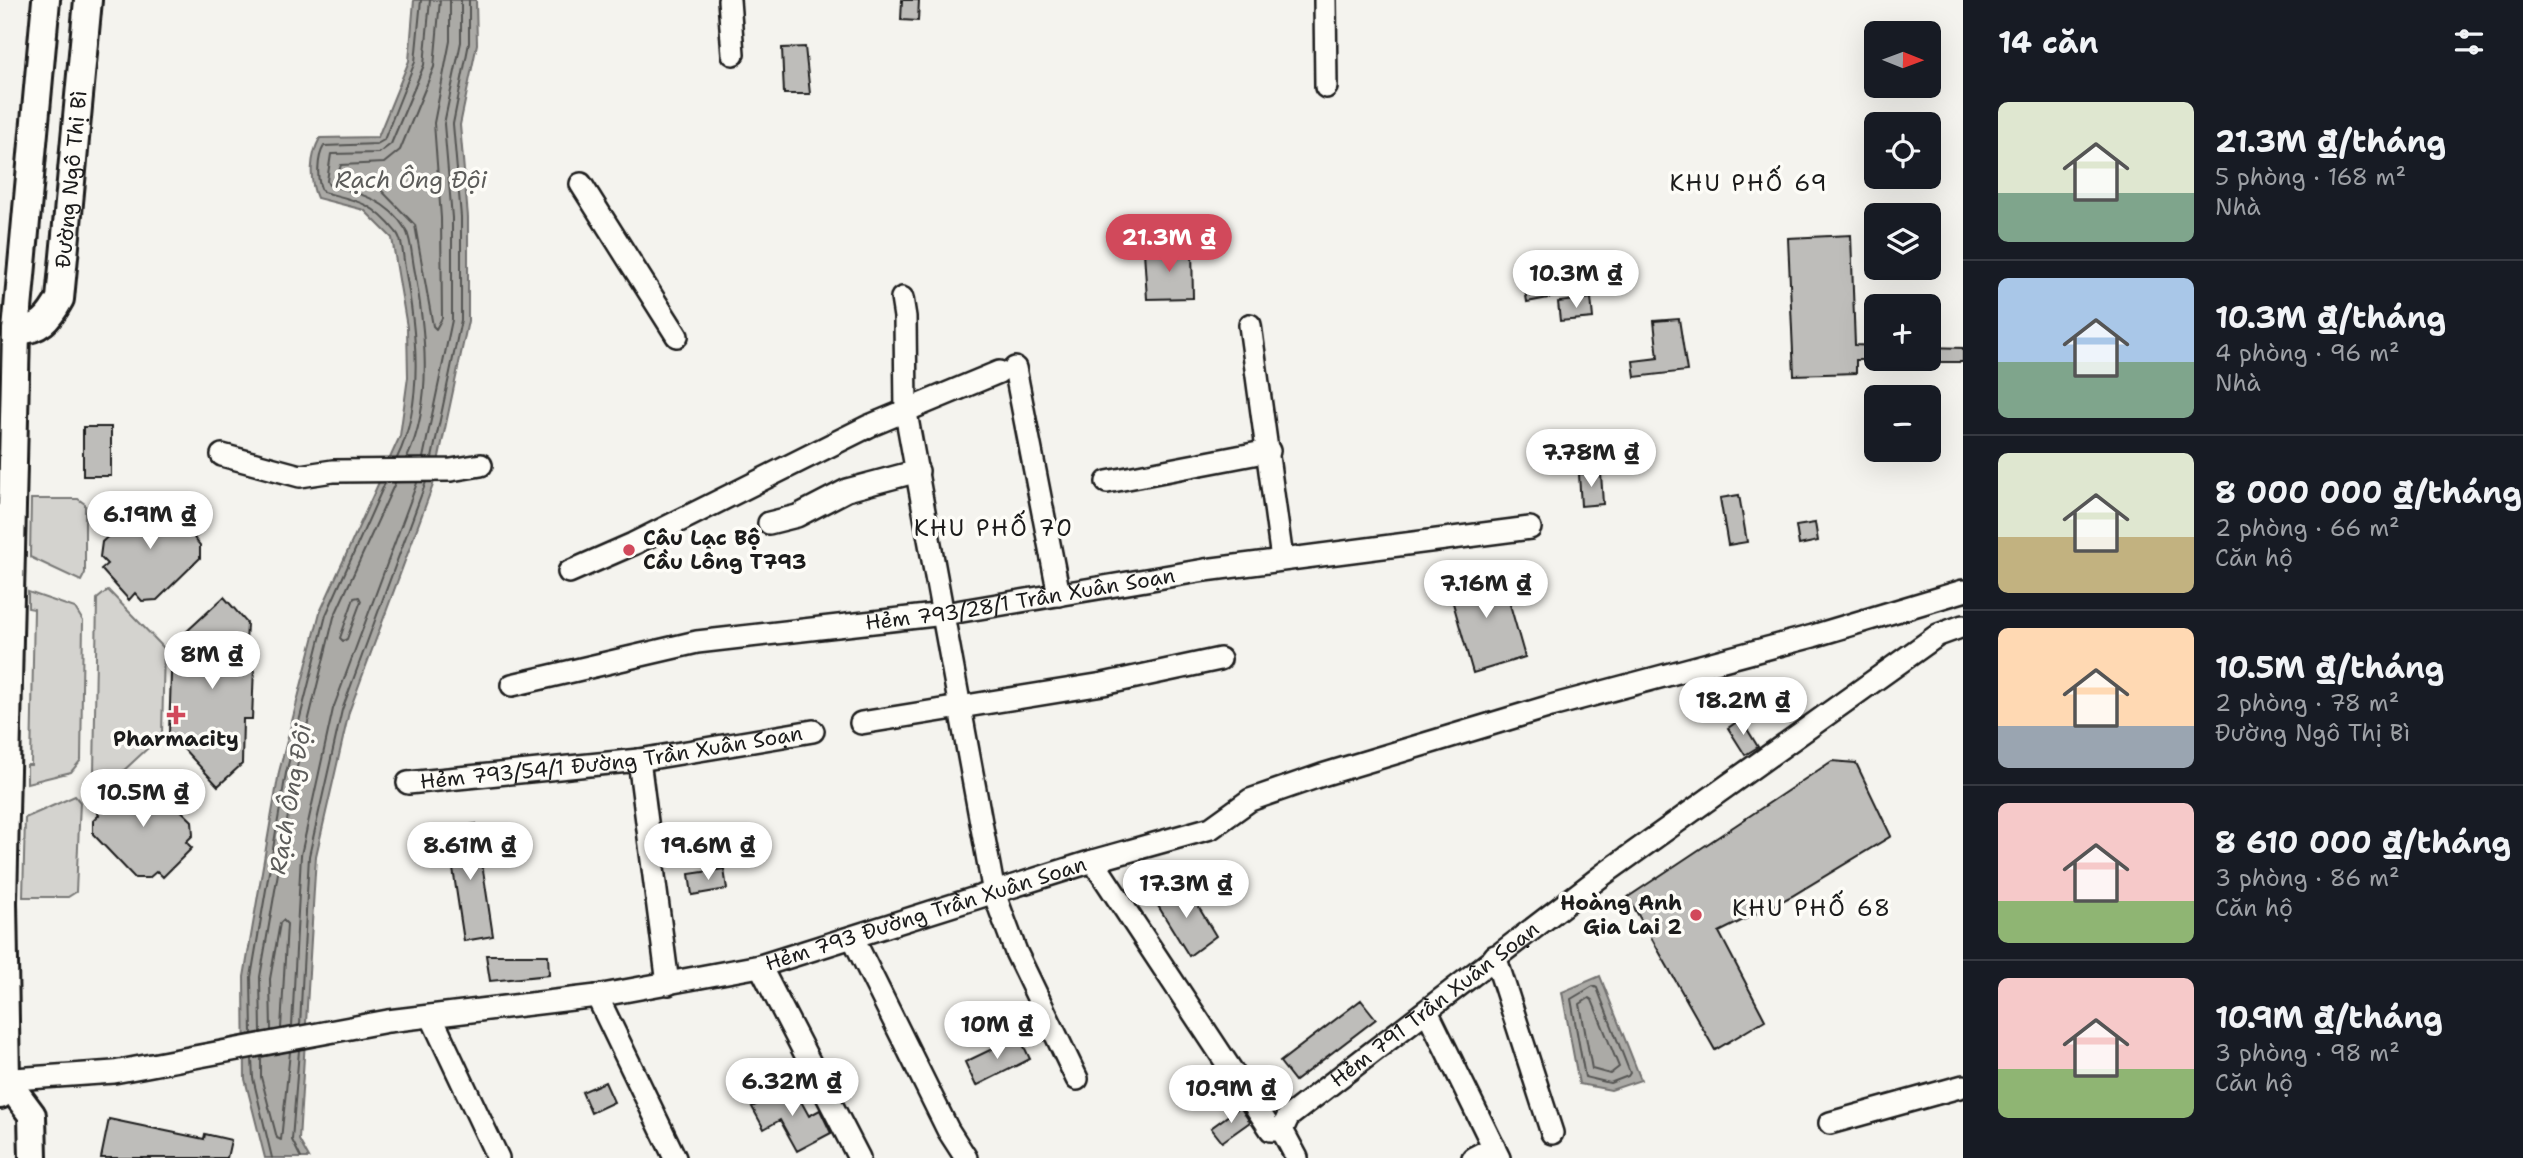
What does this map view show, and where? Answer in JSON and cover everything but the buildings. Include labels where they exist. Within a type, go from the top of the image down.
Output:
[{"type":"street","name":"Đường Ngô Thị Bì","points":[[2,1085],[8,331],[46,0]]},
{"type":"street","name":"Đường Ngô Thị Bì","points":[[8,331],[33,330],[50,318],[60,299],[88,0]]},
{"type":"street","points":[[729,0],[733,54]]},
{"type":"street","points":[[1325,0],[1326,87]]},
{"type":"street","points":[[41,50],[84,52]]},
{"type":"street","points":[[581,184],[677,336]]},
{"type":"street","points":[[902,298],[906,351],[906,413],[994,893],[1016,953],[1077,1079]]},
{"type":"street","points":[[1250,325],[1282,559]]},
{"type":"street","points":[[569,572],[633,544],[870,426],[1007,370],[1059,595]]},
{"type":"street","points":[[1107,482],[1269,451]]},
{"type":"street","points":[[222,456],[300,476],[333,471],[451,470],[481,465]]},
{"type":"street","points":[[769,523],[797,516],[847,490],[918,471]]},
{"type":"street","name":"Hẻm 793/28/1 Trần Xuân Soạn","points":[[512,685],[697,642],[943,614],[1282,559],[1530,528]]},
{"type":"street","name":"Hẻm 793 Đường Trần Xuân Soạn","points":[[2,1085],[114,1072],[361,1026],[597,996],[760,966],[1093,861],[1212,828],[1250,800],[1551,706],[1812,636],[1963,591]]},
{"type":"street","name":"Hẻm 791 Trần Xuân Soạn","points":[[1282,1130],[1288,1117],[1604,874],[1938,635],[1963,625]]},
{"type":"street","points":[[861,723],[1104,684],[1220,659]]},
{"type":"street","name":"Hẻm 793/54/1 Đường Trần Xuân Soạn","points":[[408,783],[639,760],[813,731]]},
{"type":"street","points":[[639,760],[668,984]]},
{"type":"street","points":[[1093,861],[1271,1130],[1282,1130],[1297,1158]]},
{"type":"street","points":[[853,938],[948,1130],[966,1158]]},
{"type":"street","points":[[1495,956],[1552,1133]]},
{"type":"street","points":[[760,966],[859,1158]]},
{"type":"street","points":[[597,996],[676,1158]]},
{"type":"street","points":[[1427,1011],[1497,1153],[1473,1158]]},
{"type":"street","points":[[432,1018],[498,1158]]},
{"type":"street","points":[[2,1085],[32,1115],[33,1158]]},
{"type":"street","points":[[1830,1123],[1963,1086]]},
{"type":"shaded area","points":[[31,499],[78,499],[85,504],[85,573],[81,581],[30,557]]},
{"type":"shaded area","points":[[108,590],[164,648],[162,735],[107,786],[94,773],[97,599]]},
{"type":"shaded area","points":[[28,592],[75,608],[83,621],[81,760],[71,772],[27,783],[27,765],[31,765],[34,609],[28,608]]},
{"type":"shaded area","points":[[75,796],[80,802],[76,892],[68,897],[23,897],[25,818]]},
{"type":"water","name":"Rạch Ông Đội","points":[[414,0],[476,0],[477,44],[460,125],[468,217],[468,321],[433,485],[349,712],[316,856],[299,1140],[309,1158],[265,1158],[245,1079],[244,977],[279,772],[320,612],[400,436],[408,377],[407,327],[392,238],[364,210],[317,198],[312,176],[313,160],[320,138],[378,137],[409,61]]},
{"type":"water","points":[[1600,976],[1641,1080],[1611,1090],[1579,1084],[1562,992]]},
{"type":"place","name":"Câu Lạc Bộ Cầu Lông T793","points":[[629,550]]},
{"type":"place","name":"Pharmacity","points":[[176,715]]},
{"type":"place","name":"Hoàng Anh Gia Lai 2","points":[[1696,915]]},
{"type":"district","name":"KHU PHỐ 69","points":[[1749,183]]},
{"type":"district","name":"KHU PHỐ 70","points":[[994,528]]},
{"type":"district","name":"KHU PHỐ 68","points":[[1812,908]]}]
